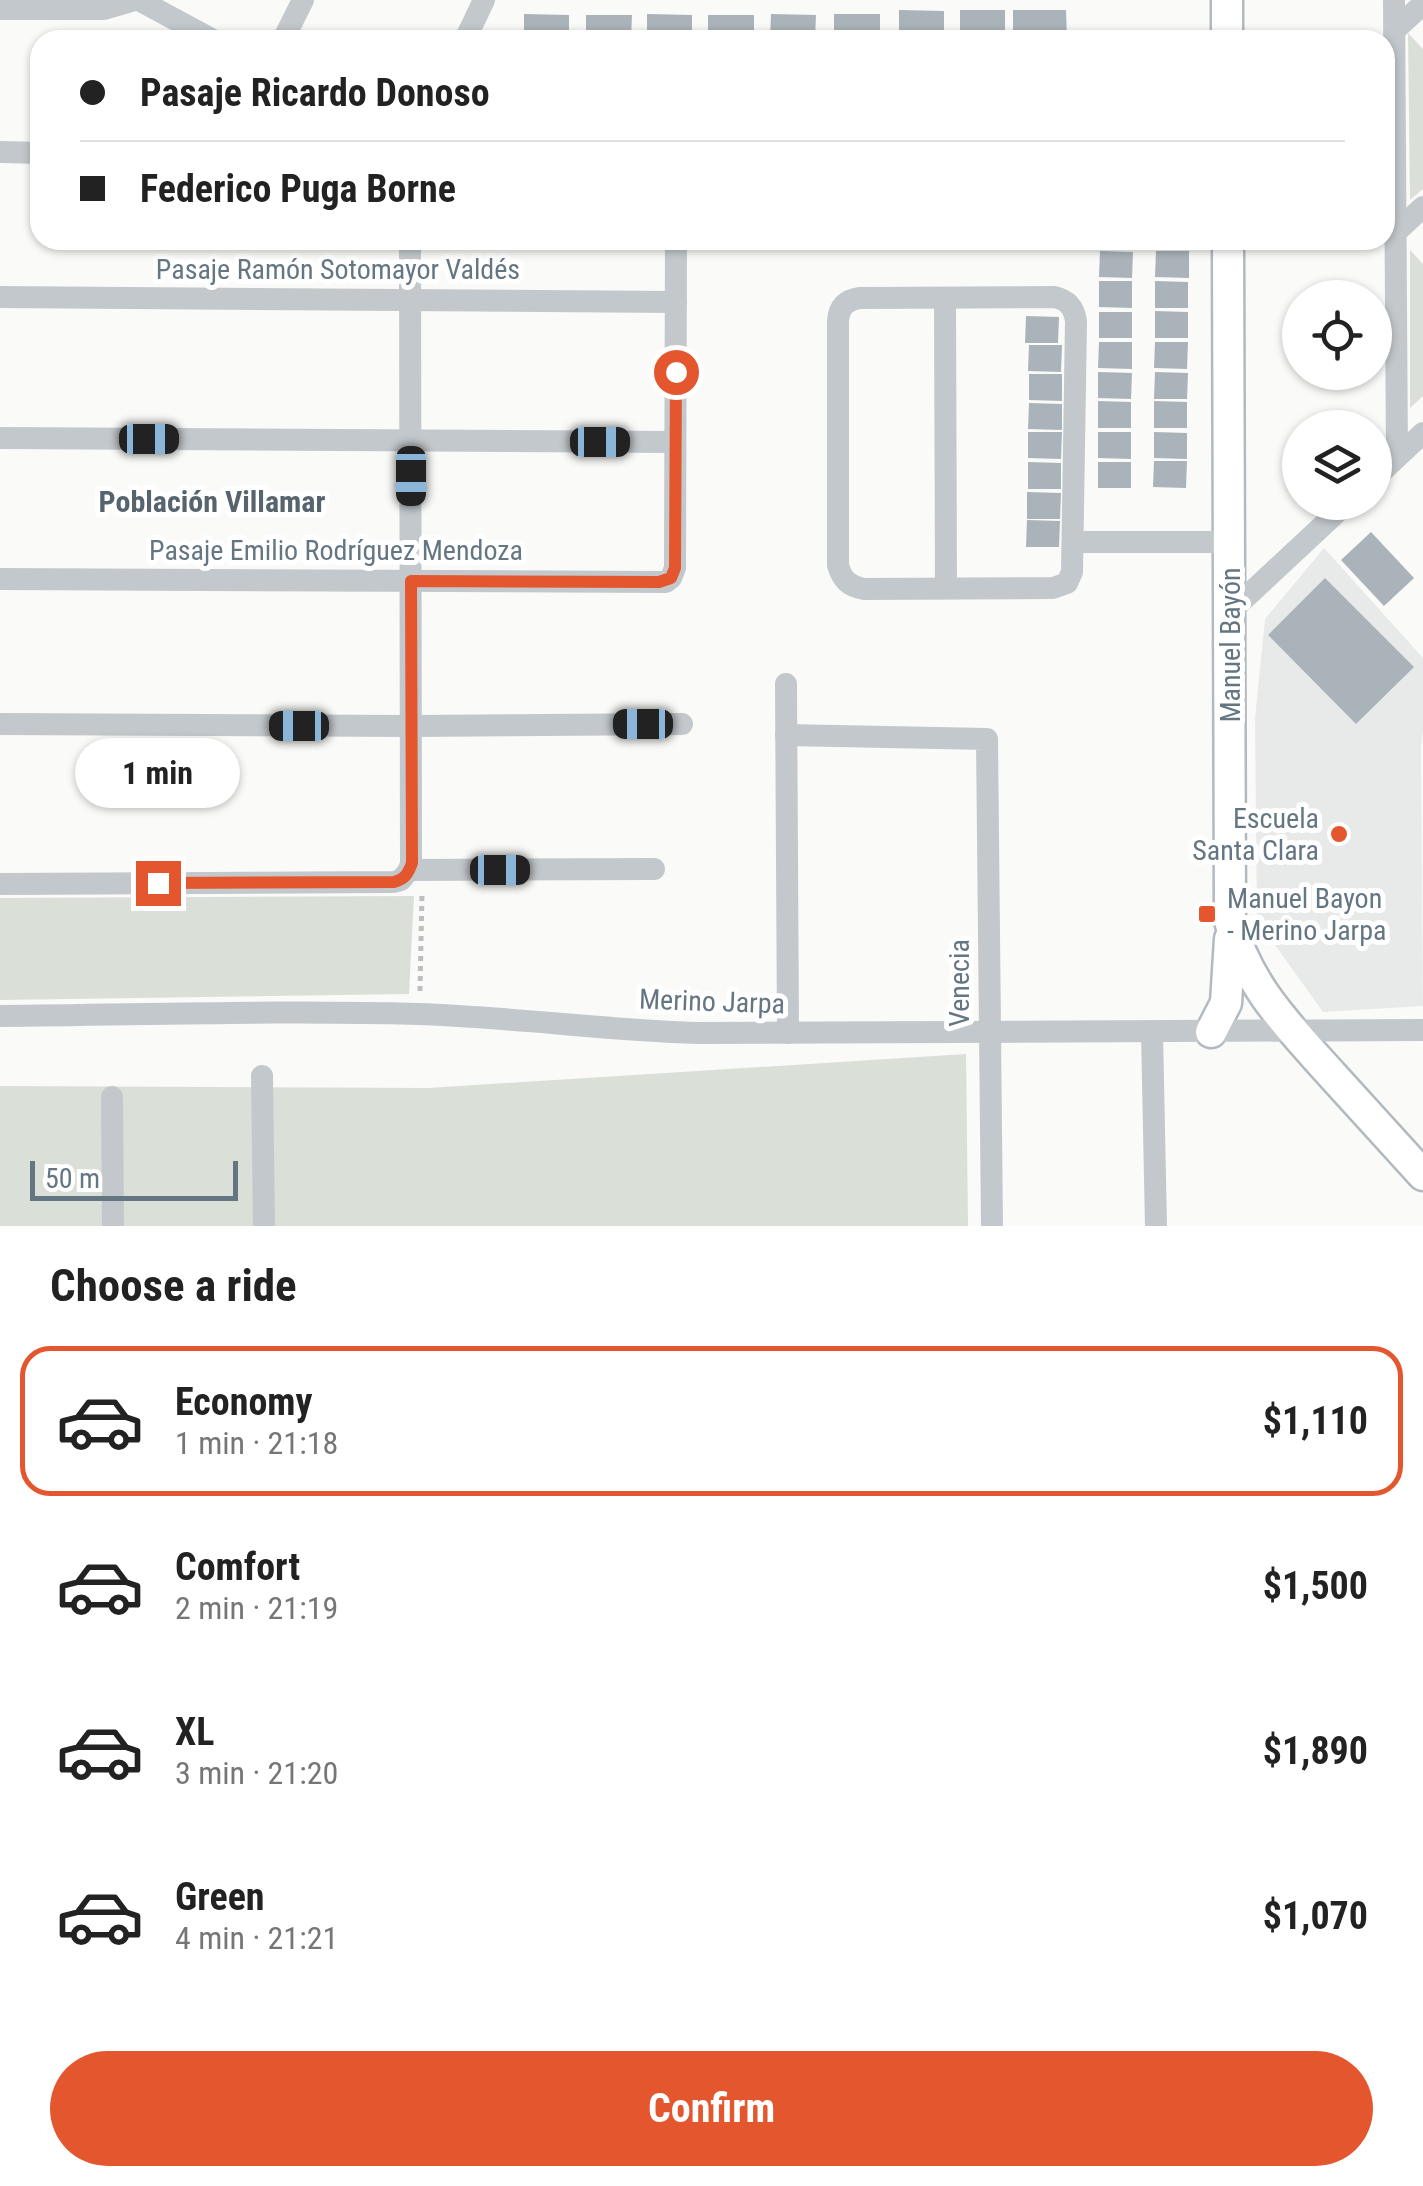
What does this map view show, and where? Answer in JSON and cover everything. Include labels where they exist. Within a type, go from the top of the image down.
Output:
[{"type":"street","points":[[0,10],[104,8],[137,0],[172,29]]},
{"type":"street","points":[[288,30],[303,0]]},
{"type":"street","points":[[470,30],[484,0]]},
{"type":"street","points":[[1227,0],[1227,30]]},
{"type":"street","points":[[1394,0],[1394,30]]},
{"type":"street","points":[[1394,30],[1423,4]]},
{"type":"street","points":[[0,152],[30,153]]},
{"type":"street","points":[[1397,458],[1395,233],[1423,207]]},
{"type":"street","points":[[410,250],[412,863],[416,870]]},
{"type":"street","points":[[0,438],[675,442],[676,250]]},
{"type":"street","name":"Manuel Bayón","points":[[1228,250],[1230,922],[1240,955],[1258,987],[1293,1032],[1423,1175]]},
{"type":"street","name":"Pasaje Ramón Sotomayor Valdés","points":[[0,297],[676,302]]},
{"type":"street","points":[[1054,297],[1070,305],[1074,312],[1073,542],[1072,572],[1060,587],[855,587],[846,582],[838,565],[838,312],[844,304],[860,298],[1054,297]]},
{"type":"street","points":[[946,298],[946,588]]},
{"type":"street","points":[[1392,463],[1423,433]]},
{"type":"street","name":"Pasaje Emilio Rodríguez Mendoza","points":[[0,579],[659,582],[671,578],[675,568],[675,442]]},
{"type":"street","points":[[1230,612],[1329,520]]},
{"type":"street","points":[[1073,542],[1230,542]]},
{"type":"street","points":[[786,684],[788,1033]]},
{"type":"street","points":[[0,724],[682,724]]},
{"type":"street","name":"Venecia","points":[[786,735],[988,739],[992,1226]]},
{"type":"street","points":[[0,884],[394,882],[416,870],[654,869]]},
{"type":"street","points":[[1212,1032],[1226,1003],[1230,922]]},
{"type":"street","name":"Merino Jarpa","points":[[0,1016],[420,1014],[645,1031],[788,1033],[1423,1030]]},
{"type":"street","points":[[1152,1032],[1156,1226]]},
{"type":"street","points":[[262,1076],[264,1226]]},
{"type":"street","points":[[112,1097],[113,1226]]},
{"type":"path","points":[[416,870],[420,1014]]},
{"type":"shaded area","points":[[1408,33],[1423,49],[1423,189],[1410,200]]},
{"type":"shaded area","points":[[1410,250],[1423,264],[1423,396],[1410,408]]},
{"type":"shaded area","name":"Escuela Santa Clara","points":[[1324,548],[1423,658],[1423,1006],[1323,1012],[1257,920],[1255,718],[1265,619]]},
{"type":"shaded area","points":[[414,896],[409,994],[0,1000],[0,898]]},
{"type":"shaded area","points":[[966,1054],[968,1226],[0,1226],[0,1086],[429,1088]]},
{"type":"building","points":[[899,10],[944,11],[944,30],[899,30]]},
{"type":"building","points":[[960,10],[1005,10],[1005,30],[960,30]]},
{"type":"building","points":[[1013,10],[1066,10],[1067,30],[1013,30]]},
{"type":"building","points":[[524,14],[569,15],[569,30],[524,30]]},
{"type":"building","points":[[647,14],[692,15],[692,30],[647,30]]},
{"type":"building","points":[[771,14],[816,15],[815,30],[770,30]]},
{"type":"building","points":[[834,14],[880,14],[880,30],[834,30]]},
{"type":"building","points":[[586,15],[632,15],[631,30],[586,30]]},
{"type":"building","points":[[708,15],[754,15],[754,30],[708,30]]},
{"type":"building","points":[[1100,251],[1133,252],[1132,278],[1099,277]]},
{"type":"building","points":[[1156,251],[1189,251],[1189,278],[1155,277]]},
{"type":"building","points":[[1099,281],[1132,281],[1132,308],[1099,307]]},
{"type":"building","points":[[1155,281],[1188,282],[1188,308],[1155,308]]},
{"type":"building","points":[[1155,311],[1188,312],[1188,338],[1155,338]]},
{"type":"building","points":[[1099,312],[1132,312],[1132,338],[1099,338]]},
{"type":"building","points":[[1026,316],[1059,317],[1058,343],[1025,343]]},
{"type":"building","points":[[1099,342],[1132,342],[1132,369],[1098,368]]},
{"type":"building","points":[[1155,342],[1188,342],[1187,369],[1154,368]]},
{"type":"building","points":[[1029,345],[1062,345],[1061,372],[1028,371]]},
{"type":"building","points":[[1098,372],[1132,373],[1131,399],[1098,398]]},
{"type":"building","points":[[1155,372],[1188,373],[1187,399],[1154,399]]},
{"type":"building","points":[[1029,374],[1062,374],[1062,401],[1029,400]]},
{"type":"building","points":[[1098,401],[1131,402],[1131,428],[1098,428]]},
{"type":"building","points":[[1154,401],[1187,402],[1187,428],[1154,428]]},
{"type":"building","points":[[1029,403],[1062,404],[1062,430],[1028,429]]},
{"type":"building","points":[[1028,432],[1062,432],[1061,459],[1028,458]]},
{"type":"building","points":[[1098,432],[1131,432],[1131,459],[1098,458]]},
{"type":"building","points":[[1154,432],[1187,433],[1187,459],[1154,458]]},
{"type":"building","points":[[1154,461],[1187,461],[1186,488],[1153,487]]},
{"type":"building","points":[[1028,462],[1061,463],[1061,489],[1028,489]]},
{"type":"building","points":[[1098,462],[1131,462],[1131,488],[1098,488]]},
{"type":"building","points":[[1027,492],[1061,493],[1060,519],[1027,519]]},
{"type":"building","points":[[1027,520],[1060,521],[1059,547],[1026,547]]},
{"type":"building","points":[[1371,532],[1414,578],[1384,606],[1341,560]]},
{"type":"building","points":[[1325,578],[1414,667],[1356,724],[1268,635]]},
{"type":"place","name":"Escuela Santa Clara","points":[[1339,834]]},
{"type":"place","name":"Manuel Bayon - Merino Jarpa","points":[[1207,914]]},
{"type":"district","name":"Población Villamar","points":[[212,502]]},
{"type":"route","points":[[158,883],[394,882],[407,875],[412,863],[411,581],[666,582],[675,568],[676,372]]}]
